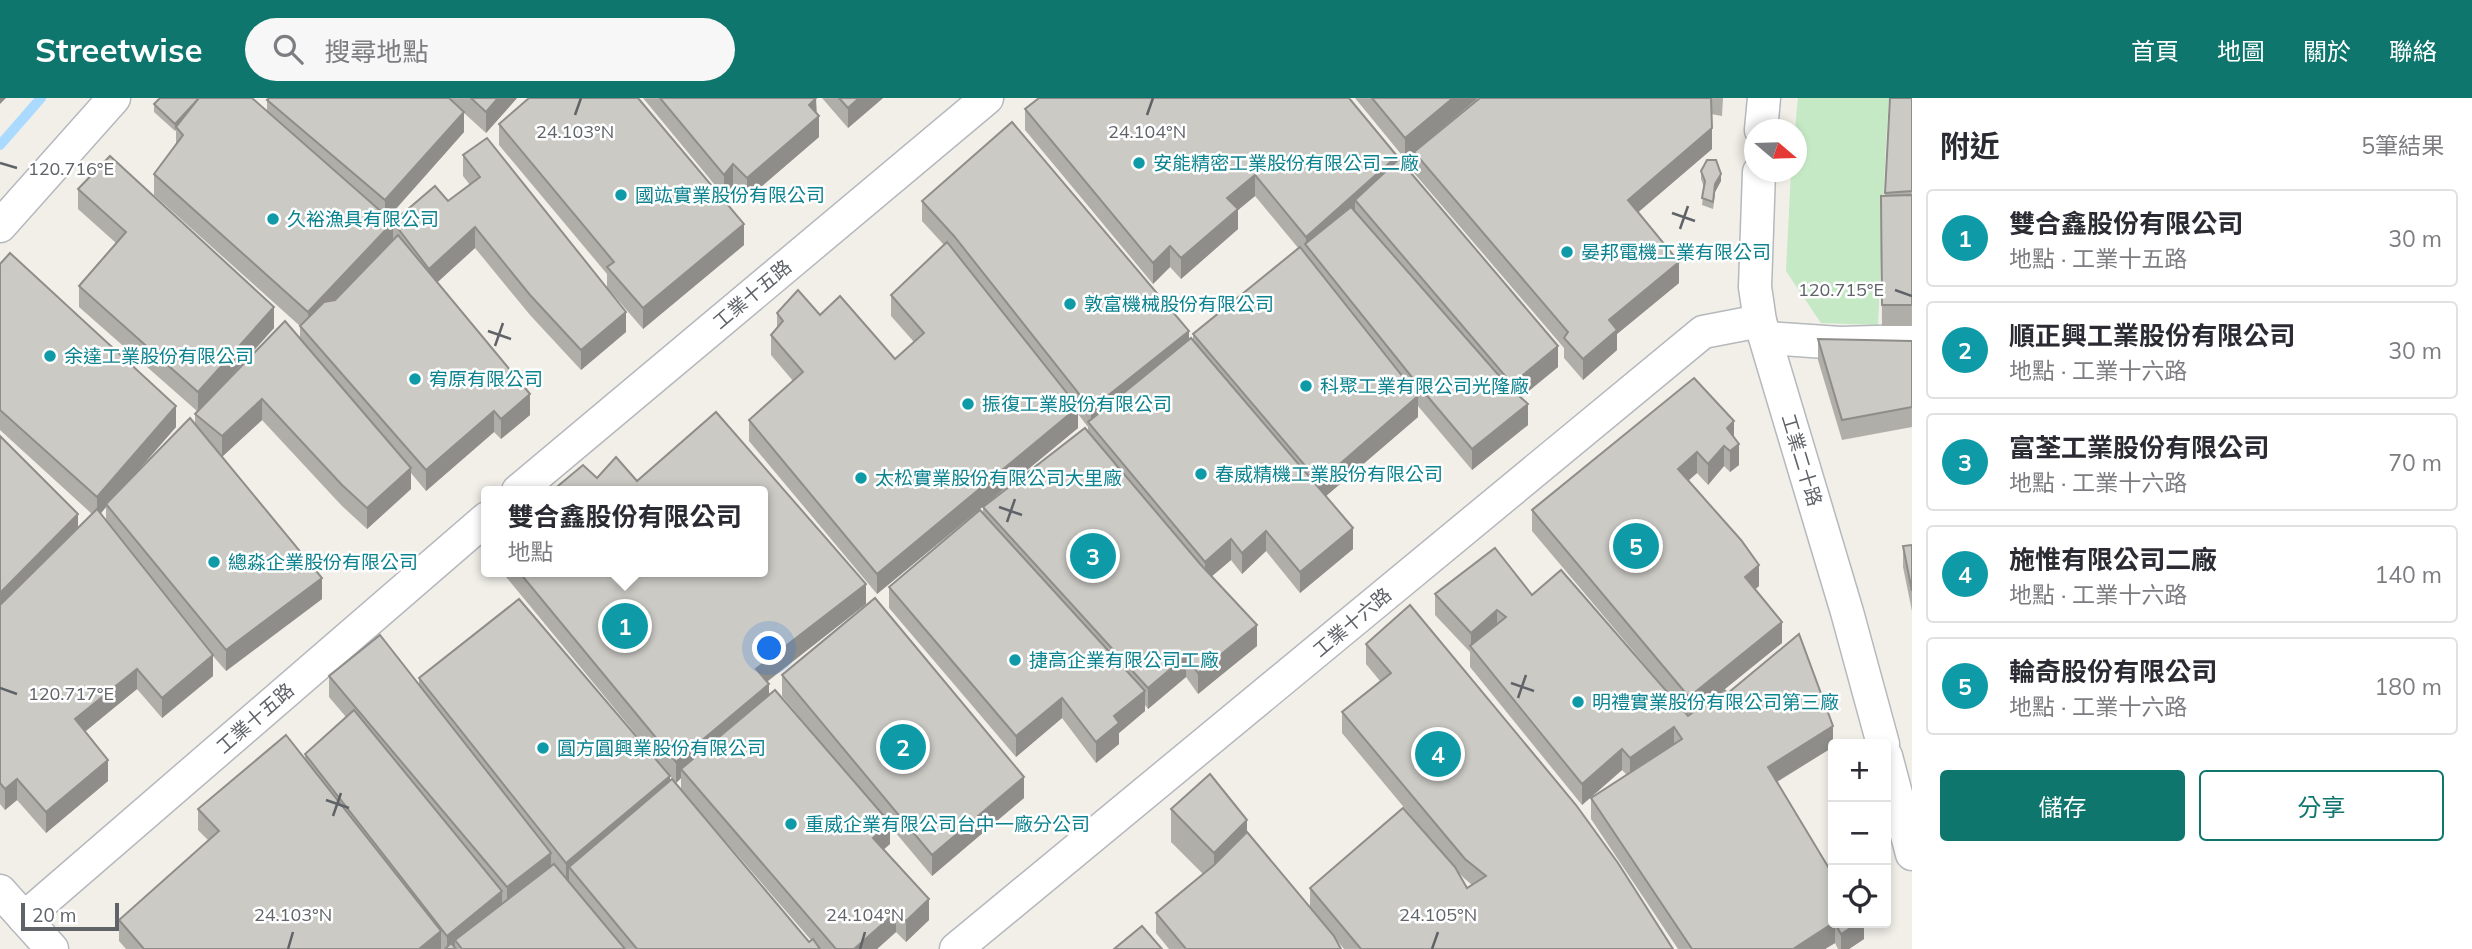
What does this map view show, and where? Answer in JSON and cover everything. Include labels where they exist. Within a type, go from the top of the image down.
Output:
[{"type":"street","points":[[0,226],[114,98]]},
{"type":"street","name":"工業十五路","points":[[524,486],[987,98]]},
{"type":"street","points":[[1763,119],[1764,98]]},
{"type":"street","name":"工業二十路","points":[[1759,182],[1755,287],[1763,330],[1847,612],[1882,739]]},
{"type":"street","name":"工業十六路","points":[[956,949],[1703,332],[1763,330],[1840,343],[1912,341]]},
{"type":"street","name":"工業十五路","points":[[24,918],[481,523]]},
{"type":"street","points":[[1891,775],[1912,854]]},
{"type":"street","points":[[0,891],[52,949]]},
{"type":"green space","points":[[1798,98],[1889,98],[1878,325],[1821,323],[1786,271],[1790,182],[1807,182],[1807,119],[1796,119]]},
{"type":"building","points":[[160,98],[199,98],[175,124],[154,104]]},
{"type":"building","name":"久裕漁具有限公司","points":[[199,98],[252,98],[393,222],[308,312],[154,174],[183,135],[176,127]]},
{"type":"building","points":[[449,98],[464,112],[385,200],[267,100]]},
{"type":"building","points":[[471,98],[498,98],[486,112]]},
{"type":"building","name":"國竑實業股份有限公司","points":[[529,98],[638,98],[744,224],[643,308],[607,267],[614,262],[499,124]]},
{"type":"building","points":[[660,98],[816,98],[809,105],[819,116],[747,178],[733,164],[724,175]]},
{"type":"building","points":[[839,98],[859,98],[848,108]]},
{"type":"building","points":[[1039,98],[1349,98],[1397,156],[1306,237],[1255,175],[1227,198],[1238,209],[1181,258],[1170,246],[1153,263],[1025,109]]},
{"type":"building","points":[[1372,98],[1453,98],[1405,138]]},
{"type":"building","name":"晏邦電機工業有限公司","points":[[1480,98],[1711,98],[1712,128],[1628,200],[1679,262],[1609,320],[1617,330],[1583,359],[1564,338],[1568,332],[1414,152]]},
{"type":"building","points":[[1890,98],[1912,98],[1912,191],[1885,193]]},
{"type":"building","name":"敦富機械股份有限公司","points":[[1012,122],[1189,331],[1091,409],[954,236],[922,201]]},
{"type":"building","points":[[487,138],[626,312],[581,350],[530,295],[475,227],[429,269],[393,222],[435,186],[448,201],[480,177],[463,155]]},
{"type":"building","points":[[110,156],[274,307],[198,392],[79,286],[126,232],[78,189]]},
{"type":"building","points":[[1399,159],[1558,346],[1512,384],[1355,200]]},
{"type":"building","points":[[1707,160],[1716,160],[1721,174],[1715,184],[1713,202],[1702,198],[1705,181],[1701,171]]},
{"type":"building","points":[[1912,195],[1912,305],[1882,305],[1881,196]]},
{"type":"building","points":[[1351,207],[1509,387],[1528,404],[1472,449],[1305,244]]},
{"type":"building","name":"宥原有限公司","points":[[398,235],[530,394],[501,419],[494,411],[426,470],[300,326],[324,302],[335,300]]},
{"type":"building","points":[[947,242],[1078,407],[877,574],[749,420],[803,372],[771,335],[783,321],[777,313],[798,290],[820,315],[840,296],[895,359],[924,333],[891,295]]},
{"type":"building","name":"科聚工業有限公司光隆廠","points":[[1300,247],[1418,396],[1319,482],[1193,334]]},
{"type":"building","name":"余達工業股份有限公司","points":[[10,253],[176,406],[97,497],[0,410],[0,264]]},
{"type":"building","points":[[285,321],[411,468],[367,508],[262,399],[222,436],[195,414]]},
{"type":"building","name":"春威精機工業股份有限公司","points":[[1191,338],[1353,528],[1300,572],[1266,531],[1242,553],[1231,539],[1205,562],[1088,422]]},
{"type":"building","points":[[1818,339],[1912,341],[1912,407],[1842,420]]},
{"type":"building","points":[[1694,378],[1734,421],[1727,428],[1739,444],[1730,451],[1724,446],[1708,464],[1697,452],[1678,469],[1741,540],[1759,565],[1745,577],[1782,622],[1689,697],[1532,510]]},
{"type":"building","points":[[716,412],[866,584],[756,669],[769,684],[676,762],[523,577],[768,577],[768,486],[558,486],[583,465],[597,478],[616,457],[637,481]]},
{"type":"building","name":"總淼企業股份有限公司","points":[[190,418],[322,578],[226,650],[106,504]]},
{"type":"building","points":[[1085,428],[1201,565],[1257,625],[1198,673],[1186,656],[1148,688],[983,507]]},
{"type":"building","points":[[0,436],[78,514],[0,593]]},
{"type":"building","points":[[97,509],[213,655],[162,698],[137,669],[75,719],[108,760],[46,812],[17,779],[5,789],[0,783],[0,605]]},
{"type":"building","name":"捷高企業有限公司工廠","points":[[980,510],[1145,691],[1114,716],[1119,723],[1096,742],[1062,698],[1016,736],[889,587]]},
{"type":"building","points":[[1912,545],[1912,591],[1903,546]]},
{"type":"building","points":[[1495,548],[1532,595],[1561,570],[1688,716],[1724,690],[1728,693],[1799,634],[1833,726],[1768,767],[1828,867],[1828,926],[1793,949],[1692,949],[1591,798],[1682,739],[1674,727],[1630,758],[1622,749],[1582,784],[1470,646],[1506,617],[1497,610],[1471,633],[1435,594]]},
{"type":"building","points":[[875,598],[1024,777],[932,855],[782,675]]},
{"type":"building","name":"圓方圓興業股份有限公司","points":[[519,599],[670,776],[566,863],[419,678]]},
{"type":"building","points":[[1410,605],[1576,805],[1618,863],[1673,949],[1361,949],[1310,888],[1403,808],[1455,867],[1467,888],[1486,876],[1465,859],[1342,712],[1391,673],[1366,644]]},
{"type":"building","points":[[380,635],[551,853],[507,887],[329,676]]},
{"type":"building","name":"重威企業有限公司台中一廠分公司","points":[[775,690],[890,823],[873,838],[929,899],[906,921],[896,912],[854,949],[836,949],[681,769]]},
{"type":"building","points":[[354,710],[502,891],[447,936],[305,754]]},
{"type":"building","points":[[286,735],[441,931],[419,949],[144,949],[119,920],[219,831],[198,809]]},
{"type":"building","points":[[1210,774],[1247,820],[1214,853],[1171,809]]},
{"type":"building","points":[[672,779],[809,942],[813,939],[820,949],[637,949],[569,867]]},
{"type":"building","points":[[1247,832],[1334,936],[1341,949],[1186,949],[1156,913],[1214,865]]},
{"type":"building","points":[[554,864],[625,949],[462,949],[455,940]]},
{"type":"building","points":[[1142,926],[1162,949],[1114,949]]},
{"type":"building","points":[[1838,928],[1850,928],[1841,934]]},
{"type":"building","points":[[451,943],[456,949],[445,949]]},
{"type":"waterway","points":[[0,145],[41,98]]},
{"type":"place","name":"安能精密工業股份有限公司二廠","points":[[1139,163]]},
{"type":"place","name":"國竑實業股份有限公司","points":[[621,195]]},
{"type":"place","name":"久裕漁具有限公司","points":[[273,219]]},
{"type":"place","name":"晏邦電機工業有限公司","points":[[1567,252]]},
{"type":"place","name":"敦富機械股份有限公司","points":[[1070,304]]},
{"type":"place","name":"余達工業股份有限公司","points":[[50,356]]},
{"type":"place","name":"宥原有限公司","points":[[415,379]]},
{"type":"place","name":"科聚工業有限公司光隆廠","points":[[1306,386]]},
{"type":"place","name":"振復工業股份有限公司","points":[[968,404]]},
{"type":"place","name":"春威精機工業股份有限公司","points":[[1201,474]]},
{"type":"place","name":"太松實業股份有限公司大里廠","points":[[861,478]]},
{"type":"place","name":"輪奇股份有限公司","points":[[1636,546]]},
{"type":"place","name":"富荃工業股份有限公司","points":[[1093,556]]},
{"type":"place","name":"總淼企業股份有限公司","points":[[214,562]]},
{"type":"place","name":"雙合鑫股份有限公司","points":[[625,626]]},
{"type":"place","name":"捷高企業有限公司工廠","points":[[1015,660]]},
{"type":"place","name":"明禮實業股份有限公司第三廠","points":[[1578,702]]},
{"type":"place","name":"順正興工業股份有限公司","points":[[903,747]]},
{"type":"place","name":"圓方圓興業股份有限公司","points":[[543,748]]},
{"type":"place","name":"施惟有限公司二廠","points":[[1438,754]]},
{"type":"place","name":"重威企業有限公司台中一廠分公司","points":[[791,824]]}]
